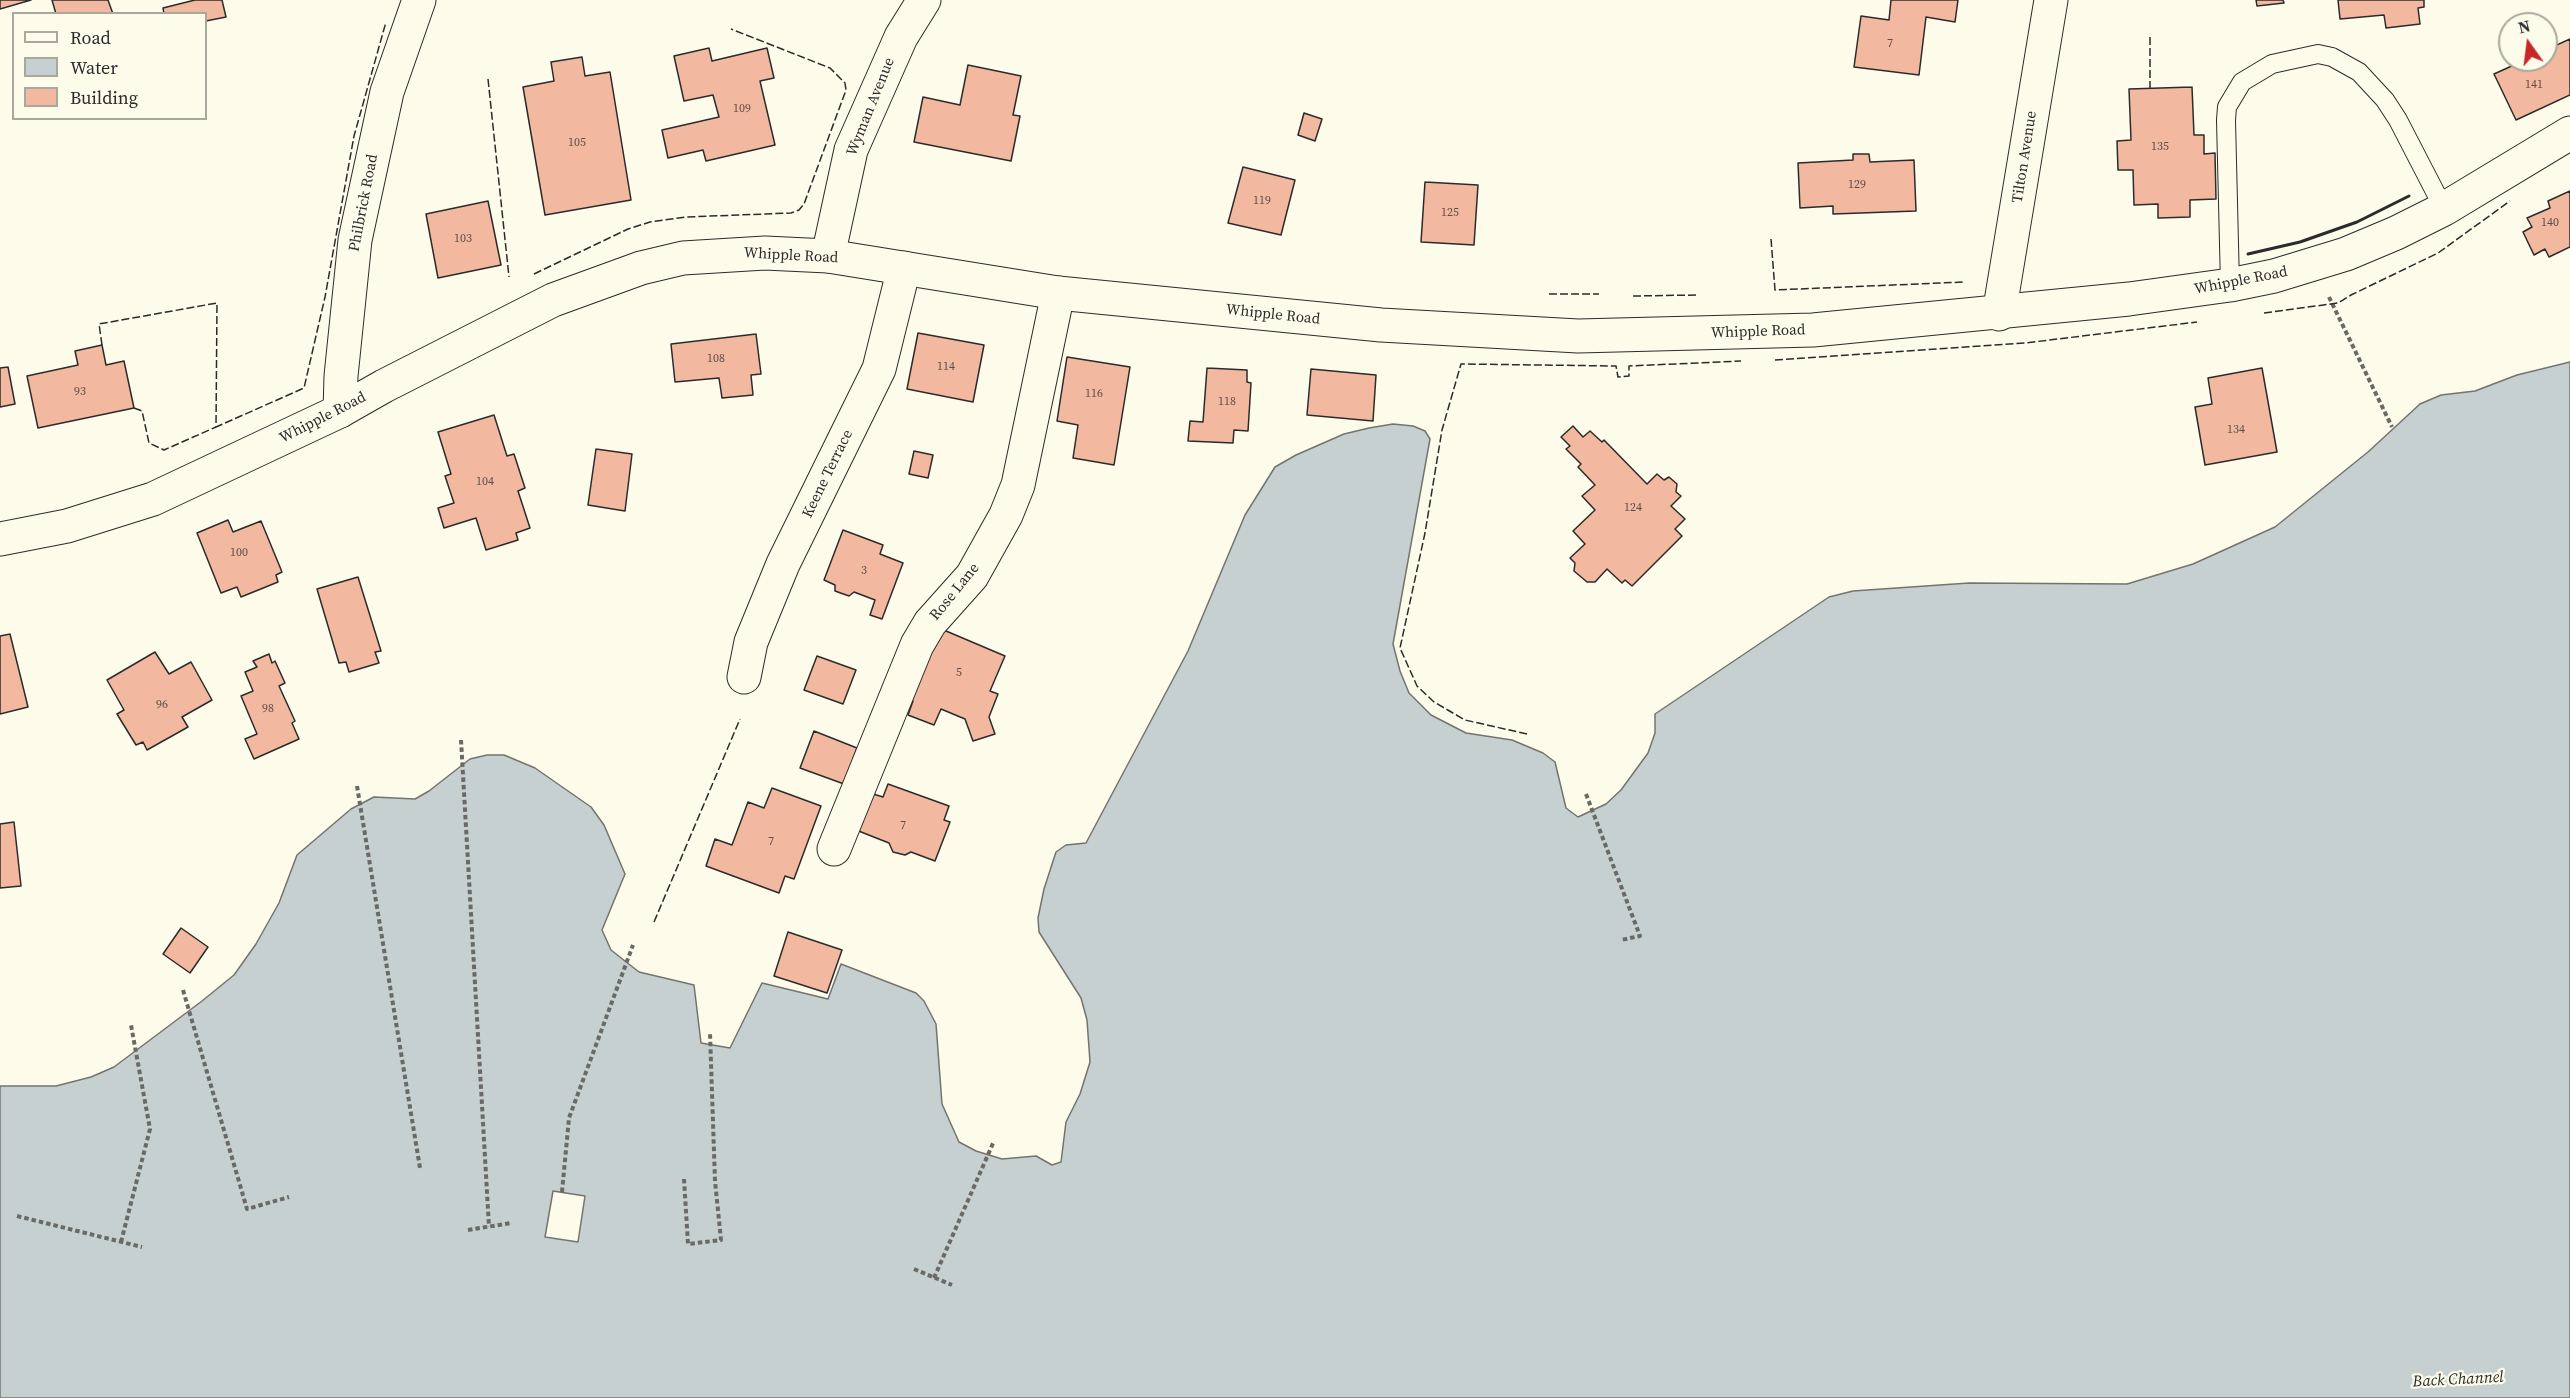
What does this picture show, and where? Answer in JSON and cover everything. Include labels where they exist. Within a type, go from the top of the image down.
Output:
[{"type":"main road","name":"Philbrick Road","points":[[340,411],[341,376],[355,240],[387,92],[419,0]]},
{"type":"main road","name":"Wyman Avenue","points":[[828,256],[851,150],[901,37],[924,0]]},
{"type":"main road","name":"Tilton Avenue","points":[[1999,314],[2051,0]]},
{"type":"main road","name":"Whipple Road","points":[[0,539],[67,526],[153,499],[340,411],[384,386],[553,300],[641,268],[683,258],[726,254],[828,256],[1058,292],[1319,320],[1578,336],[1801,331],[1999,314],[2230,285],[2314,264],[2376,241],[2444,209],[2570,133]]},
{"type":"main road","name":"Keene Terrace","points":[[744,677],[751,642],[783,564],[879,369],[904,268]]},
{"type":"main road","name":"Rose Lane","points":[[834,849],[917,645],[930,623],[972,576],[1006,515],[1018,486],[1058,292]]},
{"type":"lane","points":[[2230,285],[2226,120],[2228,107],[2242,81],[2272,64],[2318,54],[2332,57],[2359,72],[2385,100],[2398,120],[2444,209]]},
{"type":"path","points":[[2314,264],[2392,427]]},
{"type":"path","points":[[461,740],[489,1227]]},
{"type":"path","points":[[357,786],[420,1168]]},
{"type":"path","points":[[1586,794],[1640,936],[1621,940]]},
{"type":"path","points":[[562,1192],[568,1118],[633,945]]},
{"type":"path","points":[[183,990],[247,1209],[289,1197]]},
{"type":"path","points":[[120,1242],[150,1130],[131,1025]]},
{"type":"path","points":[[684,1179],[688,1244],[721,1240],[715,1181],[710,1033]]},
{"type":"path","points":[[934,1278],[994,1141]]},
{"type":"path","points":[[17,1216],[142,1246]]},
{"type":"path","points":[[468,1230],[511,1223]]},
{"type":"path","points":[[914,1269],[952,1285]]},
{"type":"water","name":"Back Channel","points":[[2570,362],[2570,1398],[0,1398],[0,1086],[56,1086],[91,1077],[114,1067],[202,1001],[234,975],[256,944],[279,903],[297,855],[351,809],[374,797],[415,799],[470,759],[487,755],[504,755],[535,768],[591,807],[604,825],[625,874],[602,930],[611,950],[639,972],[694,985],[701,1043],[730,1048],[762,983],[828,999],[841,964],[916,993],[924,1001],[936,1024],[942,1104],[959,1142],[976,1151],[1002,1159],[1036,1156],[1052,1165],[1061,1162],[1066,1122],[1080,1094],[1090,1062],[1087,1020],[1081,998],[1039,932],[1038,918],[1044,889],[1056,852],[1066,845],[1086,843],[1188,651],[1245,515],[1275,467],[1296,455],[1344,434],[1369,428],[1393,424],[1413,426],[1425,431],[1430,439],[1393,644],[1400,671],[1409,693],[1431,715],[1466,733],[1512,740],[1543,753],[1555,762],[1566,808],[1578,817],[1606,804],[1621,790],[1648,753],[1655,733],[1655,714],[1829,597],[1853,591],[1969,583],[2127,584],[2193,564],[2275,527],[2368,452],[2420,404],[2441,395],[2475,391],[2517,375]]},
{"type":"pier","points":[[553,1191],[585,1196],[578,1242],[545,1237]]},
{"type":"building","points":[[0,0],[31,0],[0,9]]},
{"type":"building","points":[[52,0],[108,0],[112,12],[55,12]]},
{"type":"building","points":[[195,0],[222,0],[226,17],[207,21],[207,12],[164,12],[163,8]]},
{"type":"building","points":[[1891,0],[1958,0],[1955,22],[1926,17],[1919,75],[1854,67],[1861,16],[1889,20]]},
{"type":"building","points":[[2256,0],[2283,0],[2284,3],[2257,6]]},
{"type":"building","points":[[2338,0],[2424,0],[2424,7],[2418,8],[2420,24],[2386,28],[2384,15],[2340,19]]},
{"type":"building","points":[[2570,39],[2570,95],[2516,120],[2494,74],[2498,72],[2558,72],[2558,44]]},
{"type":"building","points":[[709,48],[712,61],[767,48],[774,78],[760,81],[775,145],[706,161],[703,150],[668,158],[662,130],[719,117],[713,95],[684,101],[674,56]]},
{"type":"building","points":[[582,57],[585,76],[610,72],[631,200],[545,215],[523,87],[554,81],[551,62]]},
{"type":"building","points":[[968,65],[1021,76],[1013,115],[1020,116],[1011,161],[914,142],[923,97],[960,105]]},
{"type":"building","points":[[2192,87],[2194,135],[2204,135],[2204,154],[2215,153],[2216,199],[2190,200],[2190,217],[2158,218],[2158,204],[2134,205],[2133,170],[2118,170],[2117,141],[2131,140],[2129,89]]},
{"type":"building","points":[[1304,113],[1322,119],[1315,141],[1298,135]]},
{"type":"building","points":[[1853,154],[1869,154],[1870,162],[1914,160],[1916,211],[1833,214],[1833,206],[1800,208],[1798,163],[1853,160]]},
{"type":"building","points":[[1243,167],[1295,180],[1281,235],[1228,223]]},
{"type":"building","points":[[1425,182],[1478,185],[1474,245],[1421,242]]},
{"type":"building","points":[[2570,191],[2570,247],[2549,257],[2545,249],[2534,255],[2523,232],[2532,227],[2527,218],[2550,208],[2548,201]]},
{"type":"building","points":[[488,201],[501,265],[438,278],[426,214]]},
{"type":"building","points":[[918,333],[984,345],[973,402],[907,389]]},
{"type":"building","points":[[756,334],[761,374],[751,375],[753,395],[722,398],[719,378],[675,382],[671,344]]},
{"type":"building","points":[[102,345],[106,365],[124,361],[134,408],[38,428],[27,376],[78,365],[75,351]]},
{"type":"building","points":[[1067,357],[1130,367],[1114,465],[1073,458],[1078,425],[1057,421]]},
{"type":"building","points":[[8,367],[15,404],[0,407],[0,368]]},
{"type":"building","points":[[1207,368],[1247,370],[1247,382],[1251,383],[1248,431],[1234,430],[1233,443],[1188,441],[1190,421],[1203,422]]},
{"type":"building","points":[[2262,368],[2277,452],[2205,465],[2195,407],[2212,404],[2208,378]]},
{"type":"building","points":[[1311,369],[1376,375],[1373,421],[1307,415]]},
{"type":"building","points":[[494,415],[507,456],[514,454],[525,488],[518,491],[530,528],[516,533],[518,540],[486,550],[476,518],[444,528],[438,508],[454,503],[445,476],[451,474],[438,432]]},
{"type":"building","points":[[1573,426],[1583,437],[1590,431],[1602,442],[1604,440],[1647,484],[1657,474],[1664,480],[1669,477],[1677,484],[1676,492],[1681,496],[1671,506],[1685,519],[1675,529],[1682,536],[1632,586],[1625,580],[1622,583],[1607,569],[1595,582],[1587,582],[1574,571],[1575,563],[1570,558],[1585,544],[1573,531],[1595,510],[1582,496],[1595,485],[1578,467],[1581,464],[1566,449],[1570,446],[1561,437]]},
{"type":"building","points":[[596,449],[632,454],[625,511],[588,505]]},
{"type":"building","points":[[914,451],[933,455],[928,478],[909,474]]},
{"type":"building","points":[[228,520],[233,532],[261,521],[282,572],[276,575],[278,582],[241,597],[237,587],[221,593],[197,533]]},
{"type":"building","points":[[843,530],[883,545],[880,554],[903,563],[882,619],[870,615],[875,600],[854,592],[849,596],[835,591],[835,585],[824,580]]},
{"type":"building","points":[[358,577],[381,651],[375,652],[379,663],[349,672],[346,662],[339,663],[317,589]]},
{"type":"building","points":[[939,628],[1005,656],[990,691],[998,694],[989,717],[995,734],[973,741],[965,719],[941,709],[934,725],[908,715],[913,701],[909,700]]},
{"type":"building","points":[[10,634],[28,707],[0,714],[0,636]]},
{"type":"building","points":[[155,652],[169,674],[191,662],[212,700],[182,717],[188,727],[147,750],[143,742],[136,745],[117,714],[124,710],[107,680]]},
{"type":"building","points":[[269,654],[272,663],[275,661],[285,683],[279,686],[295,721],[292,723],[299,739],[254,759],[245,739],[257,734],[241,696],[253,691],[245,672],[257,667],[253,661]]},
{"type":"building","points":[[817,656],[856,670],[843,704],[804,690]]},
{"type":"building","points":[[814,731],[857,748],[844,784],[800,768]]},
{"type":"building","points":[[888,784],[949,806],[944,820],[950,822],[935,861],[911,852],[905,855],[893,852],[889,843],[856,830],[870,793],[883,797]]},
{"type":"building","points":[[772,788],[821,806],[794,879],[785,876],[779,893],[706,866],[715,839],[732,845],[748,802],[764,808]]},
{"type":"building","points":[[14,822],[21,886],[0,888],[0,824]]},
{"type":"building","points":[[181,928],[208,947],[190,973],[163,954]]},
{"type":"building","points":[[788,932],[842,950],[827,993],[774,976]]},
{"type":"fence","points":[[102,345],[99,324],[217,303],[216,427],[304,388],[325,297],[354,136],[386,22]]},
{"type":"fence","points":[[534,274],[628,229],[650,222],[686,217],[791,213],[799,210],[804,204],[846,90],[845,83],[830,68],[731,29]]},
{"type":"fence","points":[[2150,37],[2150,89]]},
{"type":"fence","points":[[488,79],[509,277]]},
{"type":"fence","points":[[2264,313],[2338,303],[2438,253],[2510,201]]},
{"type":"fence","points":[[1771,239],[1775,290],[1964,282]]},
{"type":"fence","points":[[1549,294],[1599,294]]},
{"type":"fence","points":[[1633,296],[1698,295]]},
{"type":"fence","points":[[1775,360],[2025,343],[2197,322]]},
{"type":"fence","points":[[1527,734],[1465,720],[1434,702],[1417,686],[1400,648],[1425,533],[1442,430],[1461,364],[1616,366],[1618,377],[1629,376],[1629,366],[1741,361]]},
{"type":"fence","points":[[134,408],[142,411],[149,443],[164,450],[216,427]]},
{"type":"fence","points":[[654,922],[740,719]]},
{"type":"wall","points":[[2248,254],[2300,242],[2357,222],[2409,196]]}]
